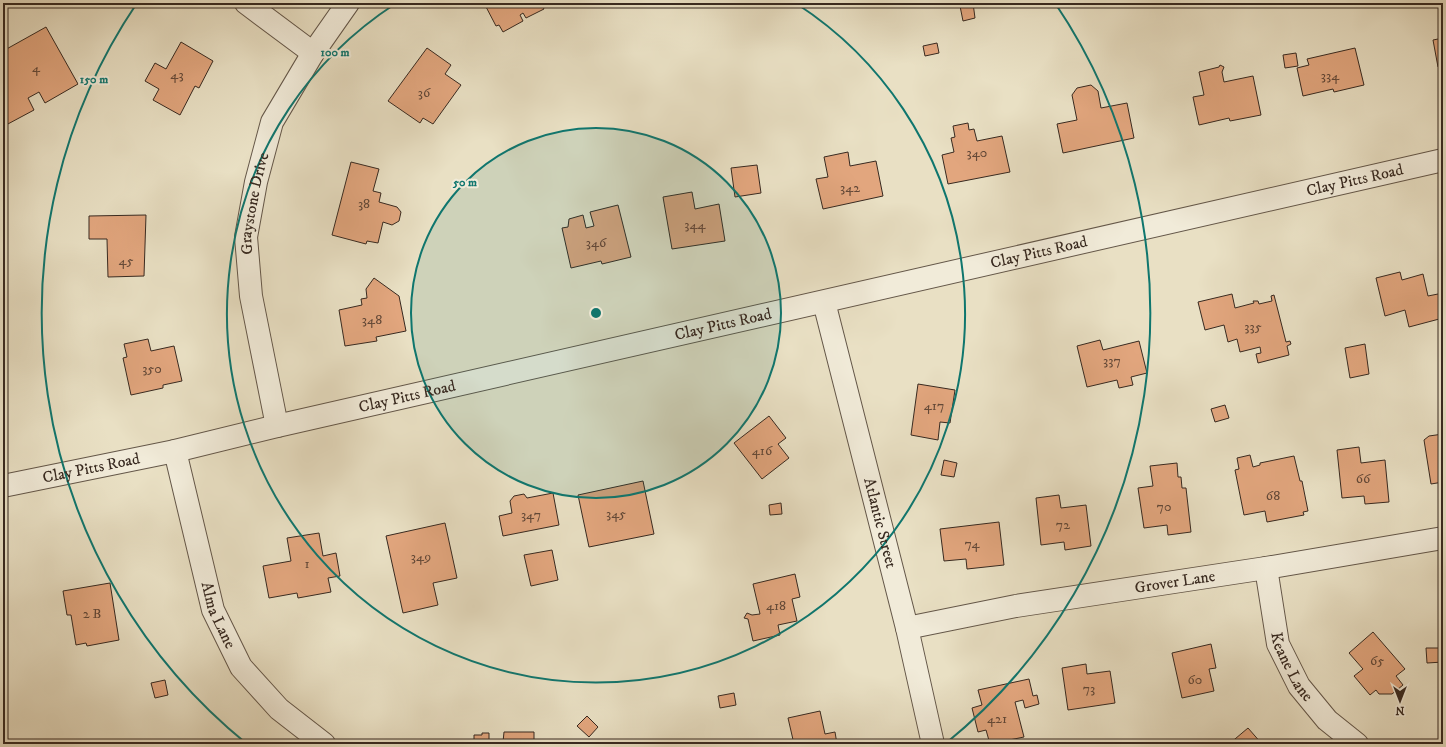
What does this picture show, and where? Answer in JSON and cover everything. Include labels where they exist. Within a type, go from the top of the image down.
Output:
[{"type":"street","points":[[246,3],[312,53]]},
{"type":"street","name":"Graystone Drive","points":[[277,426],[251,296],[246,236],[256,182],[272,122],[312,53],[348,3]]},
{"type":"street","name":"Clay Pitts Road","points":[[3,486],[174,451],[277,426],[1443,160]]},
{"type":"street","name":"Atlantic Street","points":[[824,302],[907,628],[933,744]]},
{"type":"street","name":"Alma Lane","points":[[174,451],[213,610],[242,667],[280,709],[324,744]]},
{"type":"street","name":"Grover Lane","points":[[907,628],[1016,606],[1266,568],[1443,538]]},
{"type":"street","name":"Keane Lane","points":[[1266,568],[1278,644],[1299,686],[1327,720],[1357,744]]},
{"type":"building","points":[[484,3],[541,3],[544,9],[526,18],[523,13],[520,15],[523,21],[503,32],[499,25],[496,26]]},
{"type":"building","points":[[973,3],[975,18],[963,21],[960,6]]},
{"type":"building","points":[[46,27],[78,84],[45,103],[39,92],[28,98],[34,110],[6,125],[3,124],[3,51]]},
{"type":"building","points":[[1443,38],[1443,66],[1438,67],[1433,40]]},
{"type":"building","points":[[181,42],[213,61],[199,88],[195,86],[180,115],[153,100],[159,89],[145,81],[155,63],[166,69]]},
{"type":"building","points":[[937,43],[939,53],[925,56],[923,46]]},
{"type":"building","points":[[427,48],[451,65],[445,74],[461,85],[433,124],[423,118],[420,123],[388,101]]},
{"type":"building","points":[[1355,48],[1364,85],[1334,92],[1333,89],[1303,96],[1297,68],[1309,65],[1307,59]]},
{"type":"building","points":[[1296,53],[1298,66],[1285,68],[1283,55]]},
{"type":"building","points":[[1220,65],[1224,67],[1222,72],[1224,82],[1253,76],[1261,115],[1230,121],[1229,118],[1199,125],[1193,97],[1204,95],[1199,72],[1219,67]]},
{"type":"building","points":[[1091,85],[1098,91],[1101,108],[1127,103],[1134,138],[1063,153],[1057,124],[1077,120],[1072,95],[1077,88]]},
{"type":"building","points":[[968,123],[969,130],[974,129],[977,141],[1002,136],[1010,172],[948,184],[942,155],[954,152],[951,138],[955,137],[953,126]]},
{"type":"building","points":[[848,152],[850,166],[876,161],[883,196],[823,209],[816,179],[828,177],[824,157]]},
{"type":"building","points":[[351,162],[379,169],[373,191],[381,193],[379,202],[397,207],[401,212],[399,221],[392,225],[383,222],[378,243],[367,241],[366,244],[332,235]]},
{"type":"building","points":[[757,165],[761,193],[735,197],[731,168]]},
{"type":"building","points":[[692,192],[695,209],[719,204],[725,241],[672,249],[663,197]]},
{"type":"building","points":[[618,205],[631,257],[602,264],[601,261],[571,268],[562,228],[568,227],[569,219],[583,215],[586,228],[594,226],[590,212]]},
{"type":"building","points":[[146,215],[144,276],[108,277],[107,239],[89,239],[89,216]]},
{"type":"building","points":[[1400,272],[1402,280],[1423,274],[1428,296],[1443,293],[1443,318],[1409,327],[1405,310],[1385,316],[1376,278]]},
{"type":"building","points":[[374,278],[399,296],[406,331],[376,337],[377,341],[345,346],[339,310],[362,305],[361,299],[367,298],[366,289]]},
{"type":"building","points":[[1232,294],[1235,308],[1254,303],[1253,301],[1258,301],[1259,304],[1272,301],[1271,296],[1274,295],[1286,342],[1290,341],[1291,344],[1287,346],[1289,355],[1258,363],[1256,354],[1261,353],[1260,347],[1240,352],[1237,339],[1228,342],[1224,325],[1205,330],[1198,302]]},
{"type":"building","points":[[148,339],[151,351],[174,346],[182,381],[163,385],[163,388],[131,395],[123,358],[127,357],[124,344]]},
{"type":"building","points":[[1100,340],[1103,350],[1139,341],[1147,373],[1131,377],[1133,385],[1119,388],[1117,380],[1087,387],[1077,346]]},
{"type":"building","points":[[1365,344],[1369,374],[1350,378],[1345,348]]},
{"type":"building","points":[[918,384],[955,390],[950,423],[940,422],[938,440],[911,435]]},
{"type":"building","points":[[1225,405],[1229,418],[1215,422],[1211,409]]},
{"type":"building","points":[[769,416],[786,438],[778,444],[789,458],[762,479],[734,443]]},
{"type":"building","points":[[1443,434],[1443,482],[1431,484],[1424,440],[1429,436]]},
{"type":"building","points":[[1359,447],[1361,463],[1385,460],[1389,502],[1365,504],[1364,496],[1342,498],[1337,450]]},
{"type":"building","points":[[1250,455],[1253,467],[1260,465],[1260,463],[1294,456],[1300,481],[1302,481],[1308,511],[1303,512],[1304,515],[1267,522],[1265,511],[1244,515],[1235,470],[1239,469],[1237,458]]},
{"type":"building","points":[[944,460],[957,463],[954,477],[941,475]]},
{"type":"building","points":[[1177,463],[1178,477],[1181,477],[1182,488],[1186,488],[1191,532],[1168,535],[1167,525],[1144,528],[1138,488],[1153,486],[1150,466]]},
{"type":"building","points":[[643,481],[654,534],[589,547],[578,495]]},
{"type":"building","points":[[553,493],[559,525],[503,536],[499,516],[512,513],[510,501],[514,496],[524,494],[527,498]]},
{"type":"building","points":[[1059,495],[1061,508],[1086,505],[1091,546],[1065,550],[1064,542],[1041,545],[1036,498]]},
{"type":"building","points":[[781,503],[782,514],[770,515],[769,505]]},
{"type":"building","points":[[999,522],[1004,565],[967,569],[966,559],[944,561],[940,529]]},
{"type":"building","points":[[445,523],[457,578],[433,583],[438,605],[403,613],[386,536]]},
{"type":"building","points":[[319,533],[323,556],[336,553],[340,576],[328,578],[331,592],[298,598],[297,593],[269,598],[263,566],[291,561],[287,538]]},
{"type":"building","points":[[552,550],[558,580],[531,586],[524,555]]},
{"type":"building","points":[[795,574],[800,597],[792,599],[797,621],[778,625],[780,635],[753,641],[748,619],[744,618],[747,613],[752,615],[760,614],[753,584]]},
{"type":"building","points":[[110,583],[119,640],[87,646],[86,643],[76,645],[71,615],[67,615],[63,591]]},
{"type":"building","points":[[1373,632],[1405,669],[1396,676],[1403,685],[1392,694],[1379,694],[1376,690],[1370,695],[1354,676],[1363,669],[1349,653]]},
{"type":"building","points":[[1211,644],[1216,668],[1209,669],[1214,691],[1182,698],[1172,653]]},
{"type":"building","points":[[1426,648],[1443,648],[1443,662],[1427,663]]},
{"type":"building","points":[[1086,664],[1087,674],[1110,671],[1115,703],[1068,710],[1062,668]]},
{"type":"building","points":[[1029,679],[1033,696],[1037,695],[1039,704],[1025,708],[1023,700],[1015,702],[1024,737],[990,744],[986,730],[978,732],[972,708],[982,705],[978,690]]},
{"type":"building","points":[[165,680],[168,695],[155,698],[151,683]]},
{"type":"building","points":[[734,693],[736,705],[720,708],[718,696]]},
{"type":"building","points":[[820,711],[825,734],[835,732],[837,744],[794,744],[788,718]]},
{"type":"building","points":[[587,716],[598,727],[589,737],[577,726]]},
{"type":"building","points":[[1248,728],[1262,744],[1229,744]]},
{"type":"building","points":[[504,732],[534,732],[534,744],[468,744],[468,742],[474,742],[474,735],[482,735],[482,733],[489,733],[489,742],[503,742]]}]
